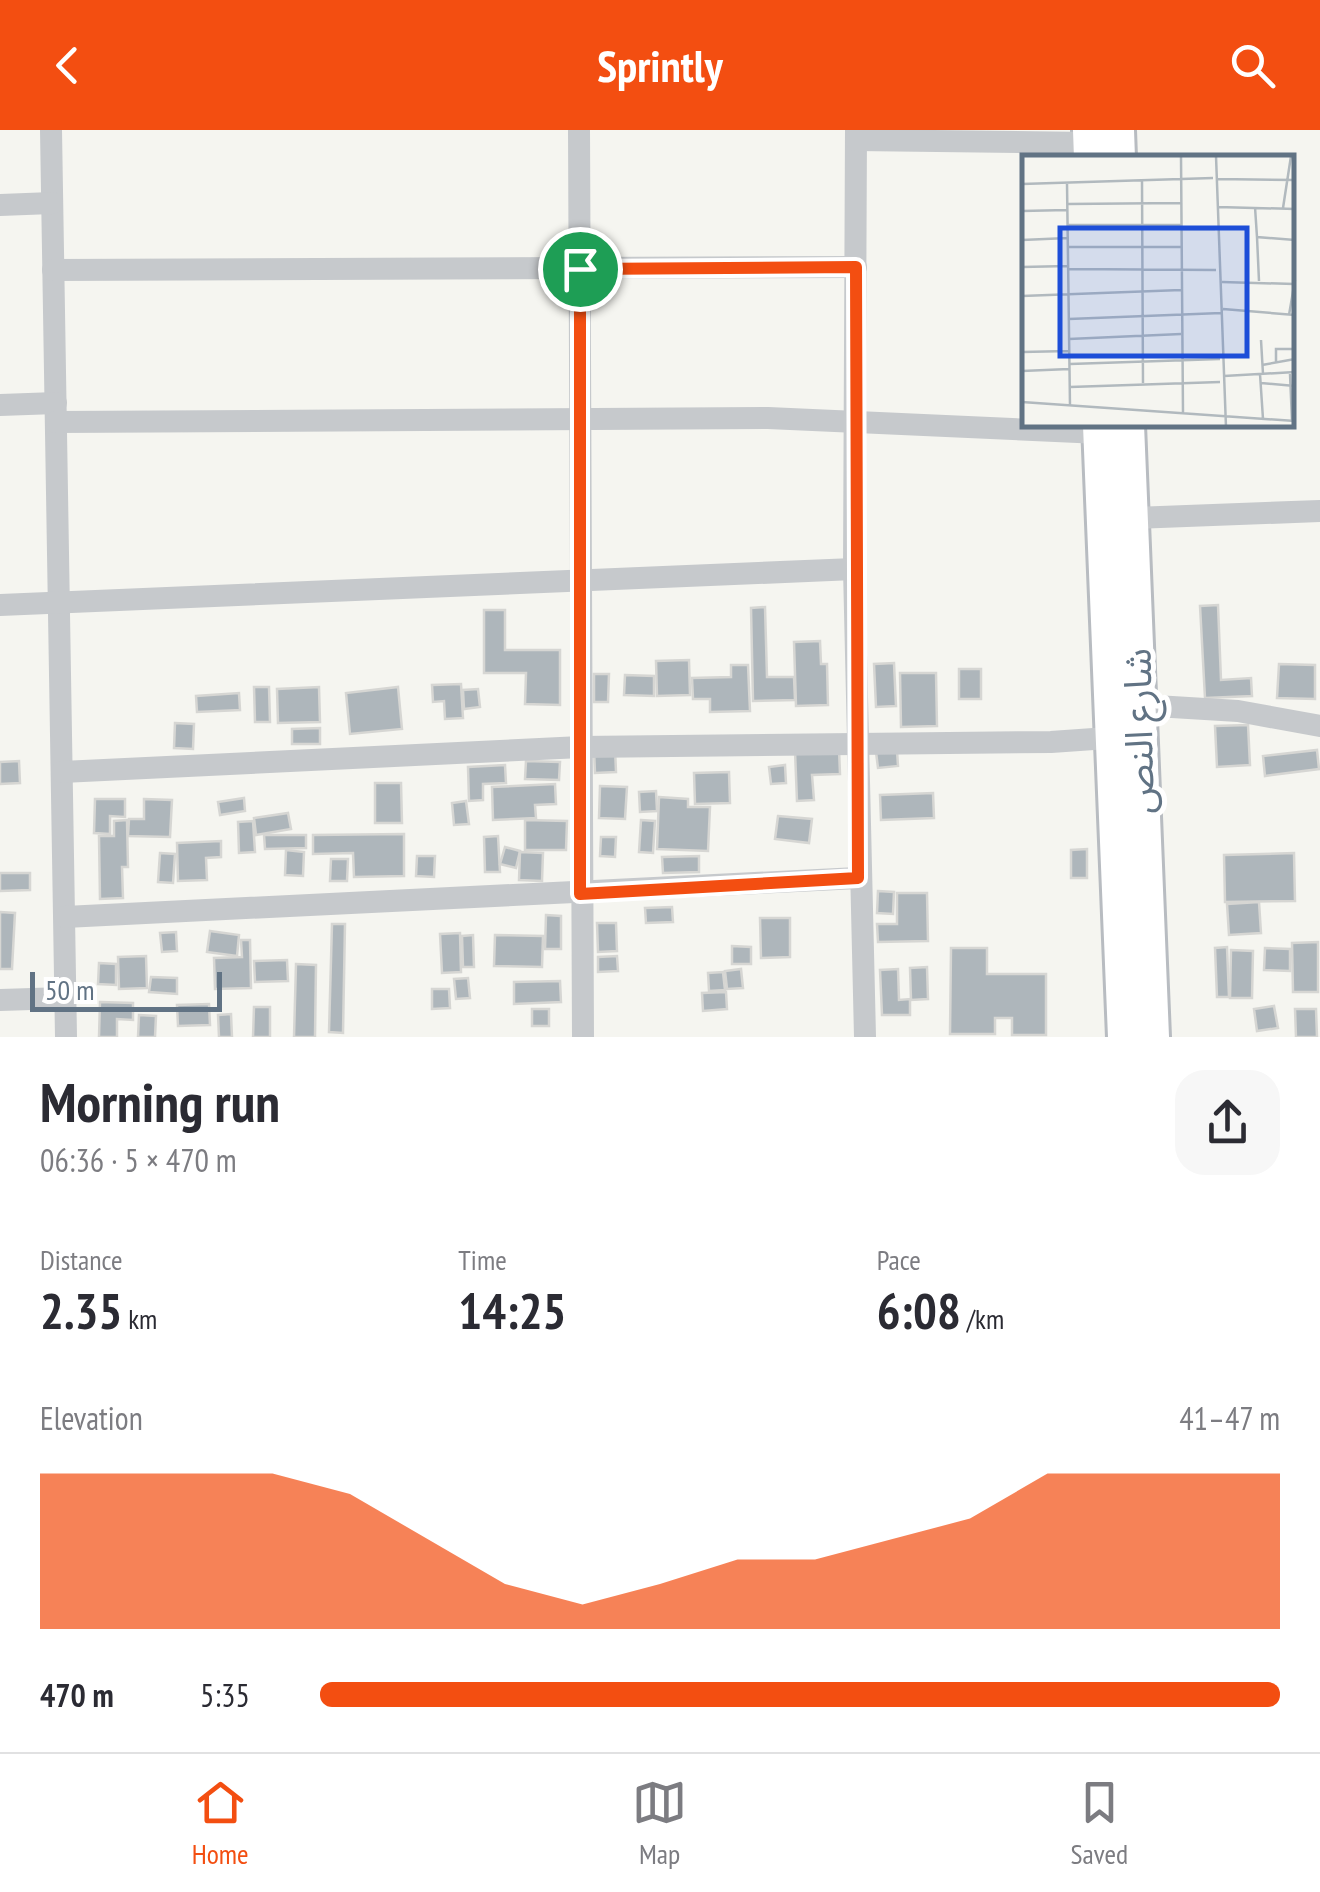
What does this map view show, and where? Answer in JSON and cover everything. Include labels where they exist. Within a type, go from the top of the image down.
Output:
[{"type":"main road","name":"شارع النص","points":[[1109,428],[1134,518],[1124,1037]]},
{"type":"main road","name":"شارع النص","points":[[1109,428],[1153,1037]]},
{"type":"street","points":[[51,130],[66,1037]]},
{"type":"street","points":[[579,130],[583,1037]]},
{"type":"street","points":[[865,1037],[858,878],[854,569],[856,135],[1097,140]]},
{"type":"street","points":[[0,205],[52,204]]},
{"type":"street","points":[[54,270],[856,267]]},
{"type":"street","points":[[0,405],[56,413],[1022,426]]},
{"type":"street","points":[[1134,518],[1320,511]]},
{"type":"street","points":[[0,605],[854,569]]},
{"type":"street","points":[[62,772],[581,747],[858,742],[1131,726],[1238,711],[1320,726]]},
{"type":"street","points":[[64,917],[858,878]]},
{"type":"street","points":[[0,1000],[64,998]]},
{"type":"building","points":[[1218,605],[1221,680],[1251,678],[1252,696],[1205,698],[1200,606]]},
{"type":"building","points":[[765,607],[767,677],[794,677],[795,700],[753,701],[751,608]]},
{"type":"building","points":[[484,610],[505,610],[505,650],[560,650],[560,705],[525,704],[526,673],[484,673]]},
{"type":"building","points":[[820,641],[821,664],[827,664],[828,705],[796,706],[794,642]]},
{"type":"building","points":[[689,660],[690,695],[657,696],[656,661]]},
{"type":"building","points":[[894,663],[896,706],[876,707],[874,664]]},
{"type":"building","points":[[1279,664],[1315,665],[1315,699],[1277,698]]},
{"type":"building","points":[[731,665],[748,665],[750,711],[710,712],[710,699],[693,699],[692,678],[731,677]]},
{"type":"building","points":[[959,669],[981,669],[981,699],[959,699]]},
{"type":"building","points":[[900,673],[936,673],[937,726],[901,727]]},
{"type":"building","points":[[594,674],[609,674],[608,702],[594,702]]},
{"type":"building","points":[[625,675],[654,676],[654,696],[624,695]]},
{"type":"building","points":[[461,684],[463,718],[445,719],[444,701],[433,702],[432,685]]},
{"type":"building","points":[[254,687],[269,687],[270,722],[255,722]]},
{"type":"building","points":[[319,687],[320,722],[278,723],[277,689]]},
{"type":"building","points":[[398,687],[402,729],[350,734],[346,693]]},
{"type":"building","points":[[478,689],[480,707],[464,709],[463,690]]},
{"type":"building","points":[[239,693],[240,710],[197,712],[196,696]]},
{"type":"building","points":[[175,723],[194,724],[193,749],[174,748]]},
{"type":"building","points":[[1248,725],[1250,765],[1217,767],[1215,726]]},
{"type":"building","points":[[320,728],[320,744],[292,744],[292,729]]},
{"type":"building","points":[[615,748],[616,772],[595,773],[594,749]]},
{"type":"building","points":[[839,749],[840,774],[812,775],[814,800],[797,801],[795,751]]},
{"type":"building","points":[[897,750],[898,766],[878,768],[876,752]]},
{"type":"building","points":[[1317,750],[1319,769],[1265,776],[1263,756]]},
{"type":"building","points":[[19,761],[20,783],[0,784],[0,762]]},
{"type":"building","points":[[526,761],[560,762],[559,780],[525,779]]},
{"type":"building","points":[[505,765],[506,783],[483,784],[483,800],[469,801],[468,767]]},
{"type":"building","points":[[785,765],[786,783],[771,784],[769,767]]},
{"type":"building","points":[[729,772],[730,803],[695,804],[694,773]]},
{"type":"building","points":[[375,783],[401,783],[402,823],[375,823]]},
{"type":"building","points":[[555,784],[556,804],[535,805],[536,818],[493,820],[492,787]]},
{"type":"building","points":[[600,786],[627,787],[625,819],[599,818]]},
{"type":"building","points":[[656,791],[657,811],[640,812],[639,792]]},
{"type":"building","points":[[933,793],[934,818],[881,820],[880,795]]},
{"type":"building","points":[[659,797],[688,799],[688,807],[710,807],[708,851],[657,849]]},
{"type":"building","points":[[244,798],[245,811],[220,815],[218,802]]},
{"type":"building","points":[[95,799],[125,799],[125,817],[110,816],[110,834],[94,833]]},
{"type":"building","points":[[144,799],[172,800],[170,837],[128,836],[129,819],[144,819]]},
{"type":"building","points":[[466,801],[469,824],[454,825],[452,803]]},
{"type":"building","points":[[288,813],[291,829],[256,835],[254,818]]},
{"type":"building","points":[[778,816],[812,819],[809,843],[775,839]]},
{"type":"building","points":[[127,820],[128,867],[122,867],[123,898],[100,899],[99,836],[114,836],[114,821]]},
{"type":"building","points":[[525,820],[567,821],[566,850],[525,850]]},
{"type":"building","points":[[641,820],[655,821],[653,853],[639,852]]},
{"type":"building","points":[[253,821],[255,852],[239,853],[238,822]]},
{"type":"building","points":[[404,834],[404,876],[354,877],[353,853],[313,854],[313,835]]},
{"type":"building","points":[[264,835],[306,835],[306,848],[265,849]]},
{"type":"building","points":[[498,836],[500,872],[485,872],[484,837]]},
{"type":"building","points":[[601,837],[616,837],[615,857],[600,856]]},
{"type":"building","points":[[221,841],[221,857],[206,858],[207,880],[178,881],[177,843]]},
{"type":"building","points":[[505,847],[520,851],[516,868],[500,864]]},
{"type":"building","points":[[1087,849],[1087,878],[1071,878],[1071,850]]},
{"type":"building","points":[[286,850],[304,852],[303,876],[285,875]]},
{"type":"building","points":[[520,852],[543,853],[542,881],[519,880]]},
{"type":"building","points":[[160,853],[175,854],[173,883],[158,882]]},
{"type":"building","points":[[1294,853],[1295,901],[1225,902],[1224,855]]},
{"type":"building","points":[[417,856],[435,856],[434,877],[416,876]]},
{"type":"building","points":[[699,856],[699,872],[663,873],[662,857]]},
{"type":"building","points":[[331,859],[348,859],[347,881],[330,881]]},
{"type":"building","points":[[0,873],[30,873],[30,890],[0,891]]},
{"type":"building","points":[[878,891],[894,892],[893,914],[877,913]]},
{"type":"building","points":[[897,893],[927,893],[928,941],[878,942],[877,924],[897,924]]},
{"type":"building","points":[[1259,902],[1261,933],[1229,935],[1227,904]]},
{"type":"building","points":[[672,907],[673,922],[646,923],[645,908]]},
{"type":"building","points":[[0,912],[15,913],[12,969],[0,969]]},
{"type":"building","points":[[546,915],[561,916],[561,949],[545,949]]},
{"type":"building","points":[[760,918],[790,918],[790,957],[761,958]]},
{"type":"building","points":[[597,923],[616,923],[617,951],[598,952]]},
{"type":"building","points":[[332,924],[345,924],[343,1033],[329,1032]]},
{"type":"building","points":[[210,931],[239,935],[237,956],[207,952]]},
{"type":"building","points":[[176,932],[177,951],[162,952],[160,933]]},
{"type":"building","points":[[460,933],[461,972],[442,973],[440,934]]},
{"type":"building","points":[[473,935],[474,967],[463,967],[462,936]]},
{"type":"building","points":[[495,935],[543,936],[542,967],[494,966]]},
{"type":"building","points":[[241,940],[250,940],[251,988],[215,989],[214,958],[242,957]]},
{"type":"building","points":[[1318,942],[1318,992],[1293,992],[1292,943]]},
{"type":"building","points":[[732,946],[751,947],[751,964],[732,964]]},
{"type":"building","points":[[1227,947],[1229,997],[1217,997],[1215,948]]},
{"type":"building","points":[[951,948],[987,948],[987,974],[1046,974],[1046,1035],[1012,1035],[1012,1018],[995,1018],[995,1034],[950,1034]]},
{"type":"building","points":[[1265,948],[1290,949],[1290,971],[1264,970]]},
{"type":"building","points":[[1231,950],[1253,951],[1252,998],[1230,998]]},
{"type":"building","points":[[146,956],[147,988],[119,989],[118,957]]},
{"type":"building","points":[[617,956],[618,971],[598,972],[598,957]]},
{"type":"building","points":[[287,960],[288,981],[255,982],[254,961]]},
{"type":"building","points":[[99,963],[116,964],[116,985],[98,984]]},
{"type":"building","points":[[296,964],[316,965],[315,1037],[294,1037]]},
{"type":"building","points":[[927,967],[928,999],[911,1000],[910,968]]},
{"type":"building","points":[[741,969],[743,988],[727,989],[725,971]]},
{"type":"building","points":[[898,969],[899,1000],[910,999],[910,1015],[882,1015],[880,970]]},
{"type":"building","points":[[723,972],[725,990],[709,991],[708,973]]},
{"type":"building","points":[[151,977],[177,978],[177,994],[149,992]]},
{"type":"building","points":[[468,978],[470,998],[456,999],[454,979]]},
{"type":"building","points":[[560,981],[561,1002],[514,1004],[514,982]]},
{"type":"building","points":[[432,989],[449,989],[450,1008],[432,1009]]},
{"type":"building","points":[[726,992],[727,1009],[703,1011],[702,993]]},
{"type":"building","points":[[100,1002],[133,1003],[133,1020],[117,1019],[117,1037],[99,1037]]},
{"type":"building","points":[[209,1004],[210,1025],[178,1026],[177,1005]]},
{"type":"building","points":[[1274,1006],[1278,1028],[1257,1031],[1254,1009]]},
{"type":"building","points":[[254,1007],[270,1007],[270,1037],[253,1037]]},
{"type":"building","points":[[532,1009],[549,1009],[549,1026],[532,1026]]},
{"type":"building","points":[[1295,1009],[1316,1009],[1317,1037],[1296,1037]]},
{"type":"building","points":[[231,1014],[232,1037],[219,1037],[218,1015]]},
{"type":"building","points":[[139,1015],[156,1016],[155,1037],[138,1037]]},
{"type":"route","points":[[856,267],[858,878],[580,894],[580,269],[856,267]]}]
